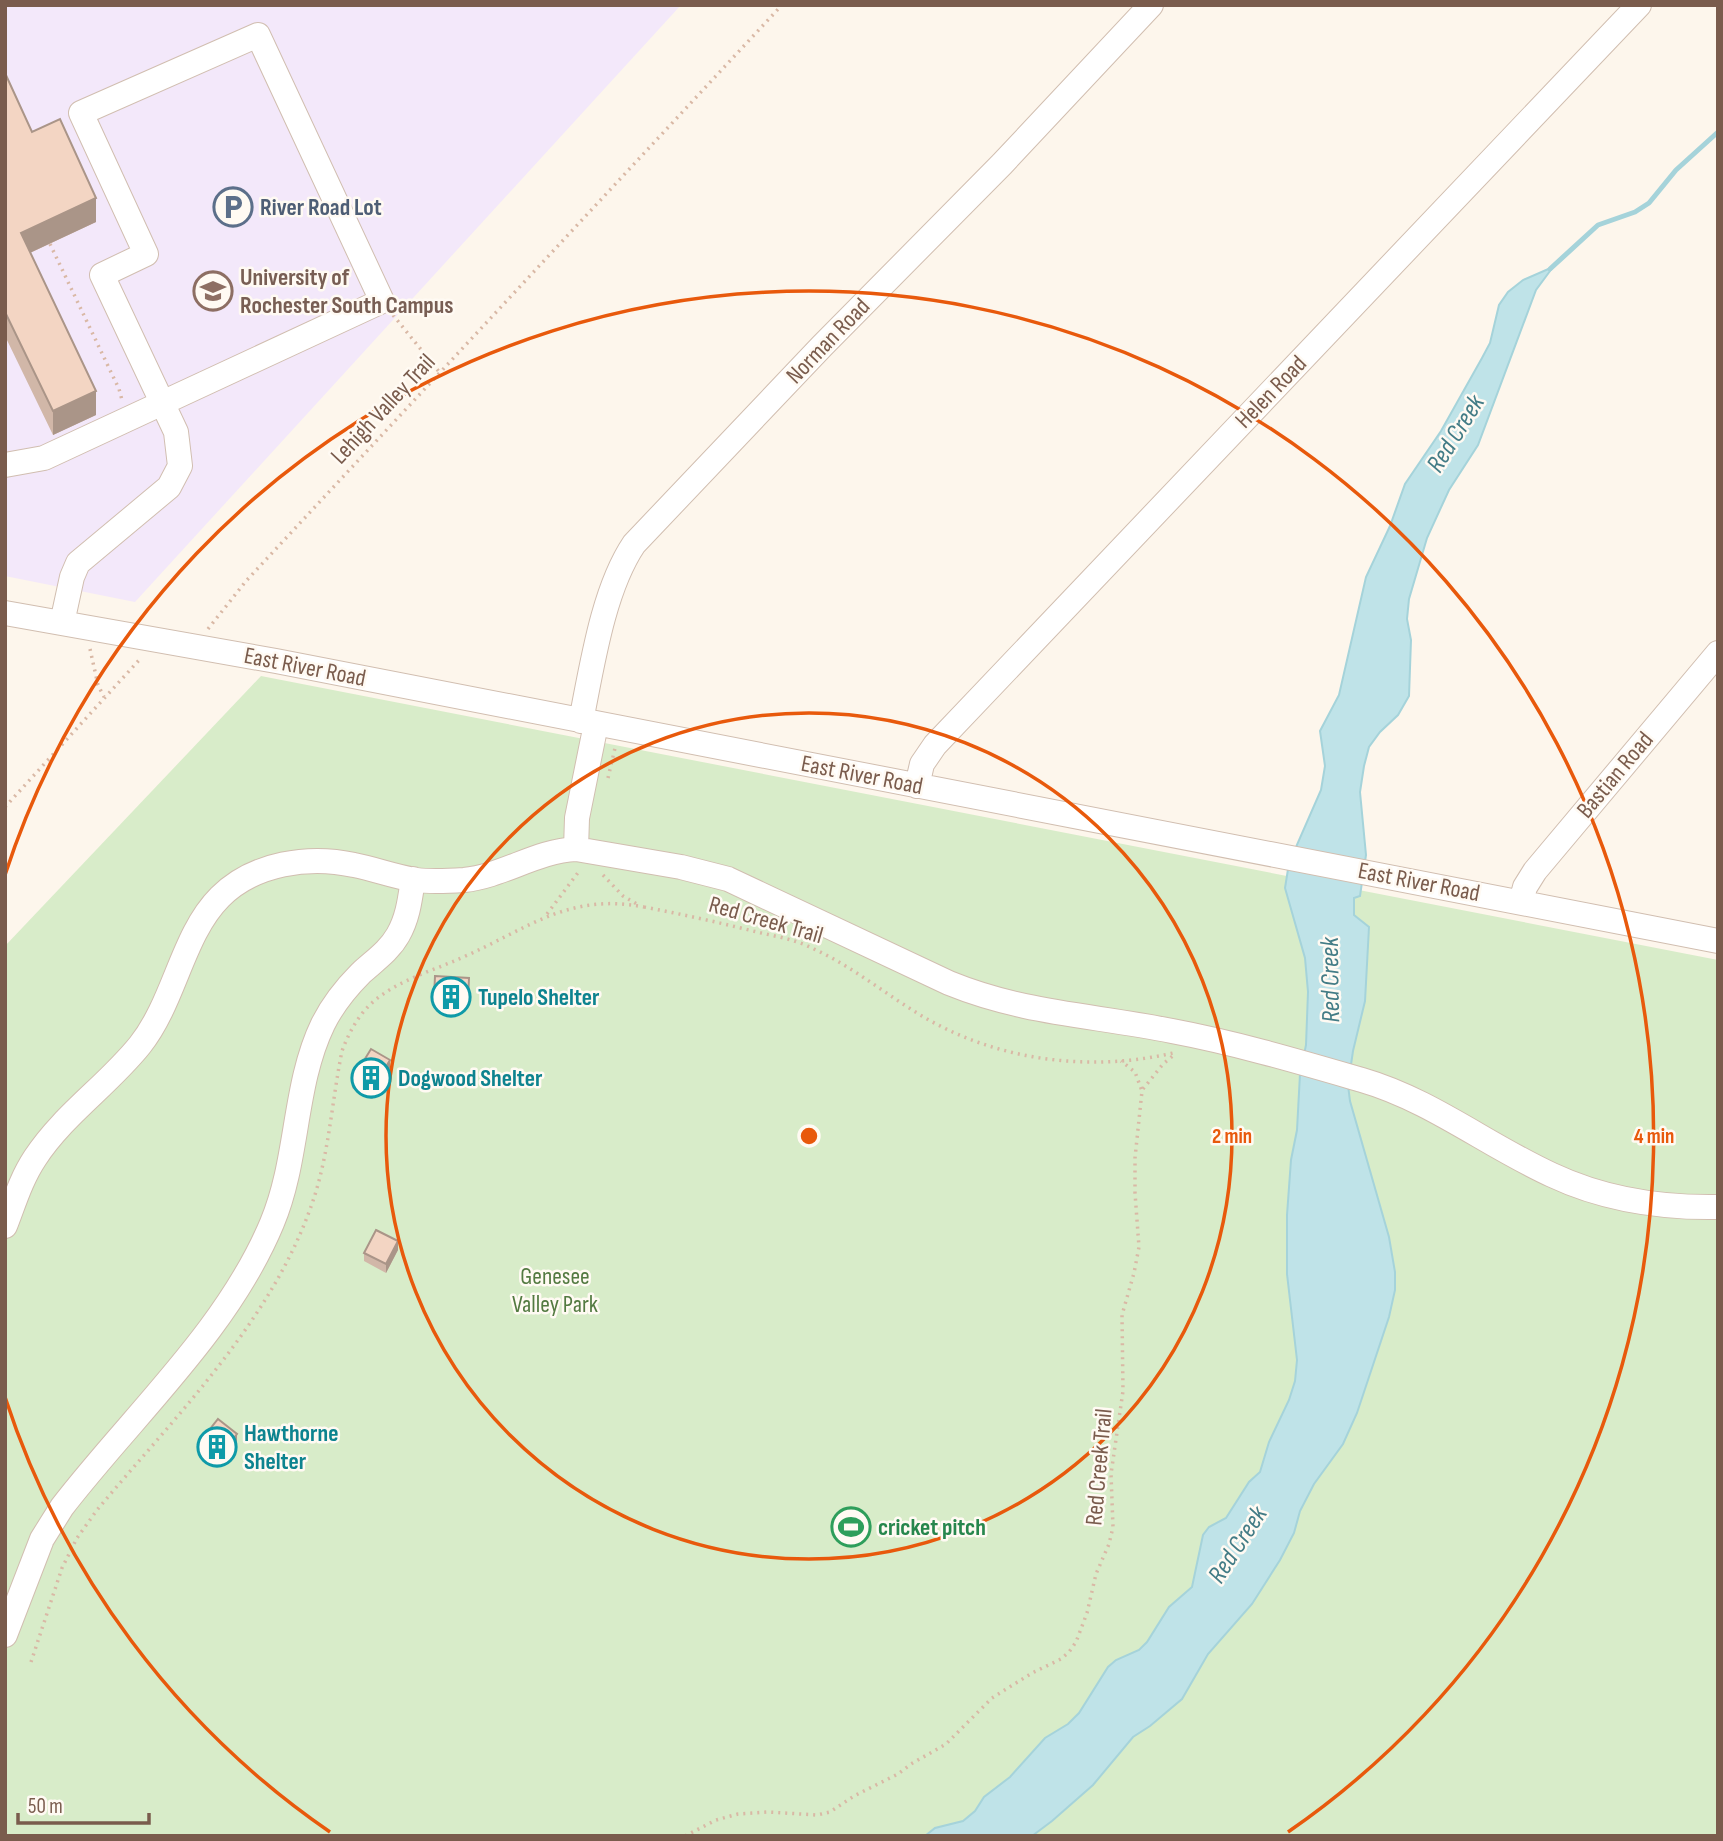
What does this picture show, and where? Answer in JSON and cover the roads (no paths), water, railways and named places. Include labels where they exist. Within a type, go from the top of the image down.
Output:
[{"type":"street","name":"Norman Road","points":[[584,851],[577,818],[589,722],[611,592],[621,566],[634,544],[822,346],[1002,164],[1150,5]]},
{"type":"street","name":"Helen Road","points":[[917,786],[922,764],[934,745],[1639,5]]},
{"type":"street","points":[[5,466],[44,458],[162,404],[382,301],[258,35],[81,113],[146,254],[102,275],[162,404],[176,432],[180,466],[169,487],[78,563],[72,577],[73,625]]},
{"type":"street","name":"East River Road","points":[[5,614],[276,661],[1718,941]]},
{"type":"street","name":"Bastian Road","points":[[1521,902],[1525,887],[1535,871],[1718,653]]},
{"type":"street","points":[[5,1226],[20,1186],[36,1156],[59,1128],[142,1043],[167,998],[197,929],[207,912],[236,883],[253,873],[272,867],[314,860],[353,864],[429,881],[476,878],[506,870],[549,853],[584,851],[706,872],[728,879],[949,983],[985,996],[1043,1011],[1170,1030],[1363,1081],[1424,1105],[1533,1166],[1579,1187],[1656,1203],[1718,1207]]},
{"type":"street","points":[[5,1635],[38,1548],[62,1507],[212,1325],[257,1255],[274,1220],[285,1186],[307,1073],[322,1026],[338,998],[384,953],[398,934],[407,912],[413,879]]},
{"type":"water","points":[[1553,267],[1536,290],[1478,445],[1449,490],[1427,538],[1409,599],[1409,696],[1398,715],[1369,747],[1364,766],[1360,792],[1366,855],[1360,896],[1354,898],[1354,915],[1369,927],[1365,1001],[1348,1085],[1350,1101],[1389,1237],[1395,1290],[1389,1317],[1357,1413],[1343,1444],[1314,1484],[1280,1560],[1252,1604],[1208,1654],[1182,1699],[1133,1737],[1093,1785],[1032,1836],[925,1836],[935,1828],[963,1821],[975,1811],[984,1797],[1010,1777],[1045,1738],[1068,1724],[1079,1713],[1108,1667],[1116,1660],[1139,1650],[1147,1642],[1169,1607],[1192,1587],[1203,1535],[1209,1527],[1226,1518],[1249,1482],[1260,1472],[1269,1442],[1289,1400],[1295,1381],[1297,1360],[1287,1274],[1287,1215],[1291,1160],[1297,1130],[1300,1074],[1306,1045],[1308,992],[1305,958],[1285,888],[1289,863],[1321,790],[1325,766],[1320,731],[1339,695],[1366,577],[1390,526],[1405,484],[1441,431],[1490,343],[1499,305],[1508,292],[1523,280]]},
{"type":"waterway","name":"Red Creek","points":[[1550,269],[1598,225],[1635,212],[1649,203],[1676,170],[1718,132]]},
{"type":"place","name":"River Road Lot","points":[[233,207]]},
{"type":"place","name":"University of Rochester South Campus","points":[[213,291]]},
{"type":"place","name":"Tupelo Shelter","points":[[451,997]]},
{"type":"place","name":"Dogwood Shelter","points":[[371,1078]]},
{"type":"place","name":"Hawthorne Shelter","points":[[217,1447]]},
{"type":"place","name":"cricket pitch","points":[[851,1527]]},
{"type":"park label","name":"Genesee Valley Park","points":[[555,1290]]}]
